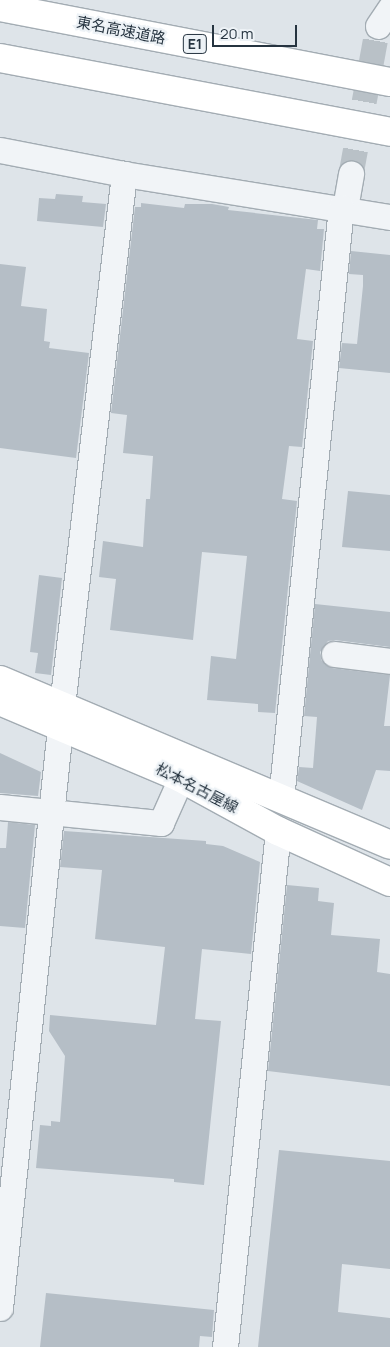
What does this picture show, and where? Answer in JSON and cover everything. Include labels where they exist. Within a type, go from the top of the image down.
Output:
[{"type":"main road","name":"東名高速道路","points":[[0,7],[390,82]]},
{"type":"main road","points":[[0,58],[390,132]]},
{"type":"main road","name":"松本名古屋線","points":[[0,680],[61,717],[181,778],[278,831],[390,882]]},
{"type":"main road","name":"松本名古屋線","points":[[0,701],[61,717],[282,799],[390,845]]},
{"type":"street","points":[[0,150],[124,174],[390,217]]},
{"type":"street","points":[[0,1308],[61,717],[124,174]]},
{"type":"street","points":[[282,799],[343,208],[351,174]]},
{"type":"street","points":[[334,654],[390,660]]},
{"type":"street","points":[[0,807],[161,823],[181,778]]},
{"type":"street","points":[[225,1347],[278,831]]},
{"type":"building","points":[[56,194],[83,196],[82,202],[106,204],[103,227],[37,221],[39,198],[55,199]]},
{"type":"building","points":[[141,203],[184,208],[185,204],[212,204],[229,207],[228,210],[318,220],[317,229],[324,229],[320,271],[306,269],[297,339],[313,341],[302,447],[289,446],[282,499],[297,501],[275,713],[258,712],[258,704],[207,700],[211,656],[236,659],[247,556],[202,552],[193,640],[110,630],[116,579],[99,577],[103,541],[143,547],[146,499],[150,499],[153,456],[123,453],[127,415],[111,413],[135,207],[141,207]]},
{"type":"building","points":[[351,251],[390,255],[390,373],[339,368],[342,343],[357,344],[363,286],[363,275],[349,274]]},
{"type":"building","points":[[0,264],[26,267],[21,306],[47,309],[44,341],[50,342],[49,348],[89,353],[76,458],[0,448]]},
{"type":"building","points":[[348,491],[390,495],[390,551],[342,547]]},
{"type":"building","points":[[39,575],[62,578],[51,675],[35,673],[38,653],[30,652]]},
{"type":"building","points":[[315,604],[390,612],[390,647],[335,640],[328,641],[320,652],[321,660],[332,668],[390,675],[384,726],[390,726],[390,771],[376,770],[362,810],[297,781],[299,767],[313,768],[317,717],[304,716]]},
{"type":"building","points":[[0,753],[41,772],[38,796],[0,793]]},
{"type":"building","points":[[8,822],[35,825],[25,928],[0,926],[0,848],[6,848]]},
{"type":"building","points":[[64,831],[206,841],[206,844],[223,846],[260,862],[251,954],[202,949],[195,1019],[221,1021],[204,1185],[174,1182],[174,1179],[36,1168],[40,1125],[51,1126],[51,1121],[60,1122],[65,1056],[49,1031],[50,1015],[156,1025],[165,947],[95,939],[102,870],[60,867]]},
{"type":"building","points":[[287,885],[319,888],[318,901],[334,903],[331,935],[380,939],[377,972],[390,974],[390,1086],[268,1071]]},
{"type":"building","points":[[279,1150],[390,1161],[390,1269],[342,1264],[338,1312],[390,1318],[390,1347],[258,1347]]},
{"type":"building","points":[[46,1293],[214,1310],[212,1337],[200,1336],[199,1347],[40,1347]]},
{"type":"tunnel","points":[[351,174],[378,26]]}]
